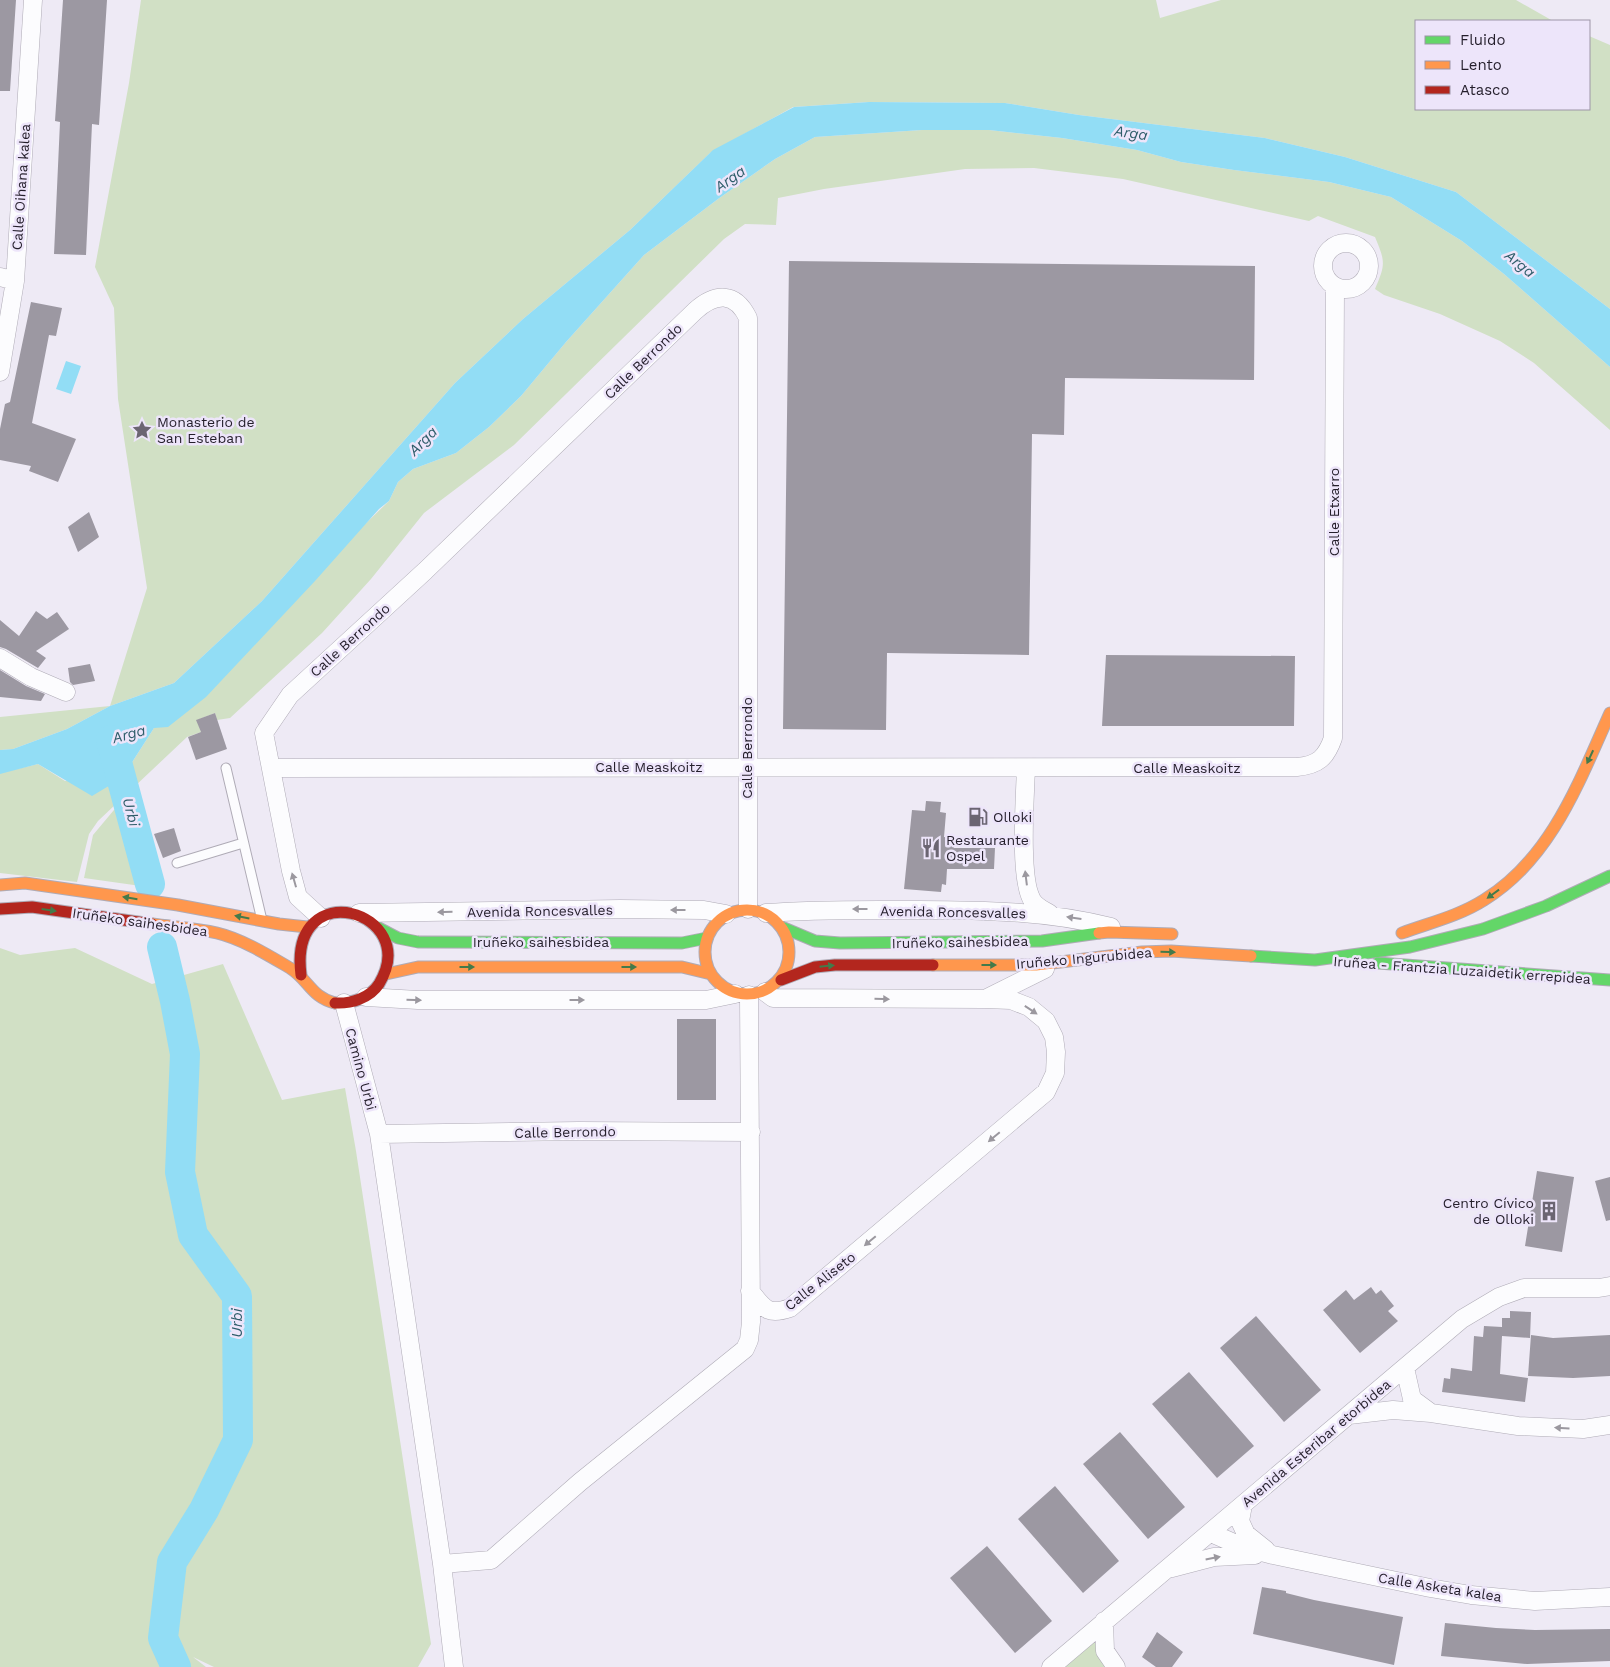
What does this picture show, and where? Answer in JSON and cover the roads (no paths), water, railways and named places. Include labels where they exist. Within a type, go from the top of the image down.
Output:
[{"type":"highway","points":[[1392,934],[1402,933],[1446,918],[1483,901],[1507,884],[1531,862],[1562,815],[1610,713]]},
{"type":"highway","name":"Iruñeko Ingurubidea","points":[[781,980],[815,967],[835,965],[1036,965],[1142,952],[1314,960],[1410,947],[1483,929],[1546,906],[1610,876]]},
{"type":"highway","name":"Iruñeko saihesbidea","points":[[0,885],[25,882],[178,905],[262,921],[314,922]]},
{"type":"highway","name":"Iruñeko saihesbidea","points":[[0,909],[32,908],[217,933],[242,942],[301,975]]},
{"type":"highway","points":[[748,909],[766,913],[776,919],[784,928],[790,946],[789,964],[781,980],[750,994],[717,984],[707,972],[704,951],[707,938],[714,924],[726,914],[748,909]]},
{"type":"highway","points":[[353,913],[366,918],[377,927],[386,941],[389,958],[386,974],[378,988],[366,998],[344,1003],[333,1002],[320,996],[309,987],[301,975],[298,961],[299,946],[314,922],[332,914],[353,913]]},
{"type":"highway","name":"Iruñeko saihesbidea","points":[[377,927],[398,938],[418,942],[682,943],[707,938]]},
{"type":"highway","name":"Iruñeko saihesbidea","points":[[784,928],[815,941],[840,943],[1042,941],[1109,932],[1138,933]]},
{"type":"highway","name":"Iruñeko Ingurubidea","points":[[1138,933],[1180,935]]},
{"type":"highway","name":"Iruñeko Ingurubidea","points":[[1334,946],[1390,949]]},
{"type":"highway","name":"Iruñea - Frantzia Luzaidetik errepidea","points":[[1314,960],[1610,980]]},
{"type":"highway","name":"Iruñeko saihesbidea","points":[[386,974],[418,967],[682,967],[707,972]]},
{"type":"street","name":"Calle Oihana kalea","points":[[0,372],[4,356],[7,279],[33,0]]},
{"type":"street","name":"Calle Etxarro","points":[[1333,738],[1335,287]]},
{"type":"street","name":"Calle Berrondo","points":[[314,922],[298,897],[291,871],[264,733],[290,695],[425,571],[695,311],[713,298],[721,297],[732,299],[740,304],[748,318],[748,909]]},
{"type":"street","points":[[0,658],[31,678],[66,692]]},
{"type":"street","name":"Calle Measkoitz","points":[[271,768],[1297,768],[1308,766],[1320,760],[1326,754],[1333,738]]},
{"type":"street","points":[[1026,768],[1025,878],[1032,902],[1053,915]]},
{"type":"street","name":"Avenida Roncesvalles","points":[[353,913],[620,909],[704,910],[726,914]]},
{"type":"street","name":"Avenida Roncesvalles","points":[[766,913],[813,909],[988,910],[1081,919],[1138,933]]},
{"type":"street","points":[[366,998],[418,1000],[706,1000],[750,994],[773,998],[985,999],[1056,963]]},
{"type":"street","points":[[442,1564],[491,1560],[580,1482],[745,1349],[749,1340],[751,1322],[750,994]]},
{"type":"street","name":"Calle Aliseto","points":[[750,1291],[765,1309],[776,1313],[790,1308],[1046,1092],[1055,1073],[1056,1052],[1054,1038],[1046,1021],[1029,1007],[1011,1000],[985,999]]},
{"type":"street","name":"Camino Urbi","points":[[344,1003],[378,1134],[442,1564],[454,1667]]},
{"type":"street","name":"Calle Berrondo","points":[[378,1134],[579,1131],[750,1132]]},
{"type":"street","name":"Avenida Esteribar etorbidea","points":[[1051,1667],[1462,1319],[1499,1297],[1524,1288],[1599,1288],[1610,1286]]},
{"type":"street","points":[[1405,1368],[1412,1399],[1431,1413]]},
{"type":"street","points":[[1349,1415],[1393,1410],[1431,1413],[1518,1426],[1583,1429],[1610,1425]]},
{"type":"street","name":"Calle Asketa kalea","points":[[1243,1505],[1240,1521],[1246,1534],[1273,1555]]},
{"type":"street","name":"Calle Asketa kalea","points":[[1211,1533],[1243,1547],[1273,1555],[1396,1582],[1471,1595],[1535,1600],[1610,1597]]},
{"type":"street","name":"Calle Asketa kalea","points":[[1166,1570],[1214,1557],[1273,1555]]},
{"type":"street","points":[[1104,1621],[1104,1651],[1116,1667]]},
{"type":"lane","points":[[226,768],[262,921]]},
{"type":"lane","points":[[177,863],[243,843]]},
{"type":"water","name":"Arga","points":[[869,102],[1005,103],[1079,115],[1265,138],[1345,157],[1456,192],[1610,309],[1610,367],[1504,274],[1462,241],[1391,197],[1329,182],[1181,162],[1137,150],[1062,138],[989,130],[922,130],[815,137],[775,159],[644,255],[566,342],[521,396],[489,427],[456,453],[413,469],[398,482],[389,501],[379,509],[315,581],[206,697],[168,727],[154,728],[122,778],[92,796],[38,764],[0,774],[0,750],[13,749],[67,729],[110,706],[174,683],[262,601],[455,383],[523,319],[630,230],[713,150],[794,107]]},
{"type":"water","points":[[66,361],[81,366],[71,394],[56,389]]},
{"type":"waterway","name":"Urbi","points":[[111,740],[150,884]]},
{"type":"waterway","name":"Urbi","points":[[162,947],[185,1054],[180,1172],[193,1235],[237,1296],[238,1440],[204,1510],[172,1562],[163,1638],[176,1667]]},
{"type":"place","name":"Monasterio de San Esteban","points":[[142,430]]},
{"type":"place","name":"Olloki","points":[[978,817]]},
{"type":"place","name":"Restaurante Ospel","points":[[931,848]]},
{"type":"place","name":"Centro Cívico de Olloki","points":[[1549,1211]]}]
